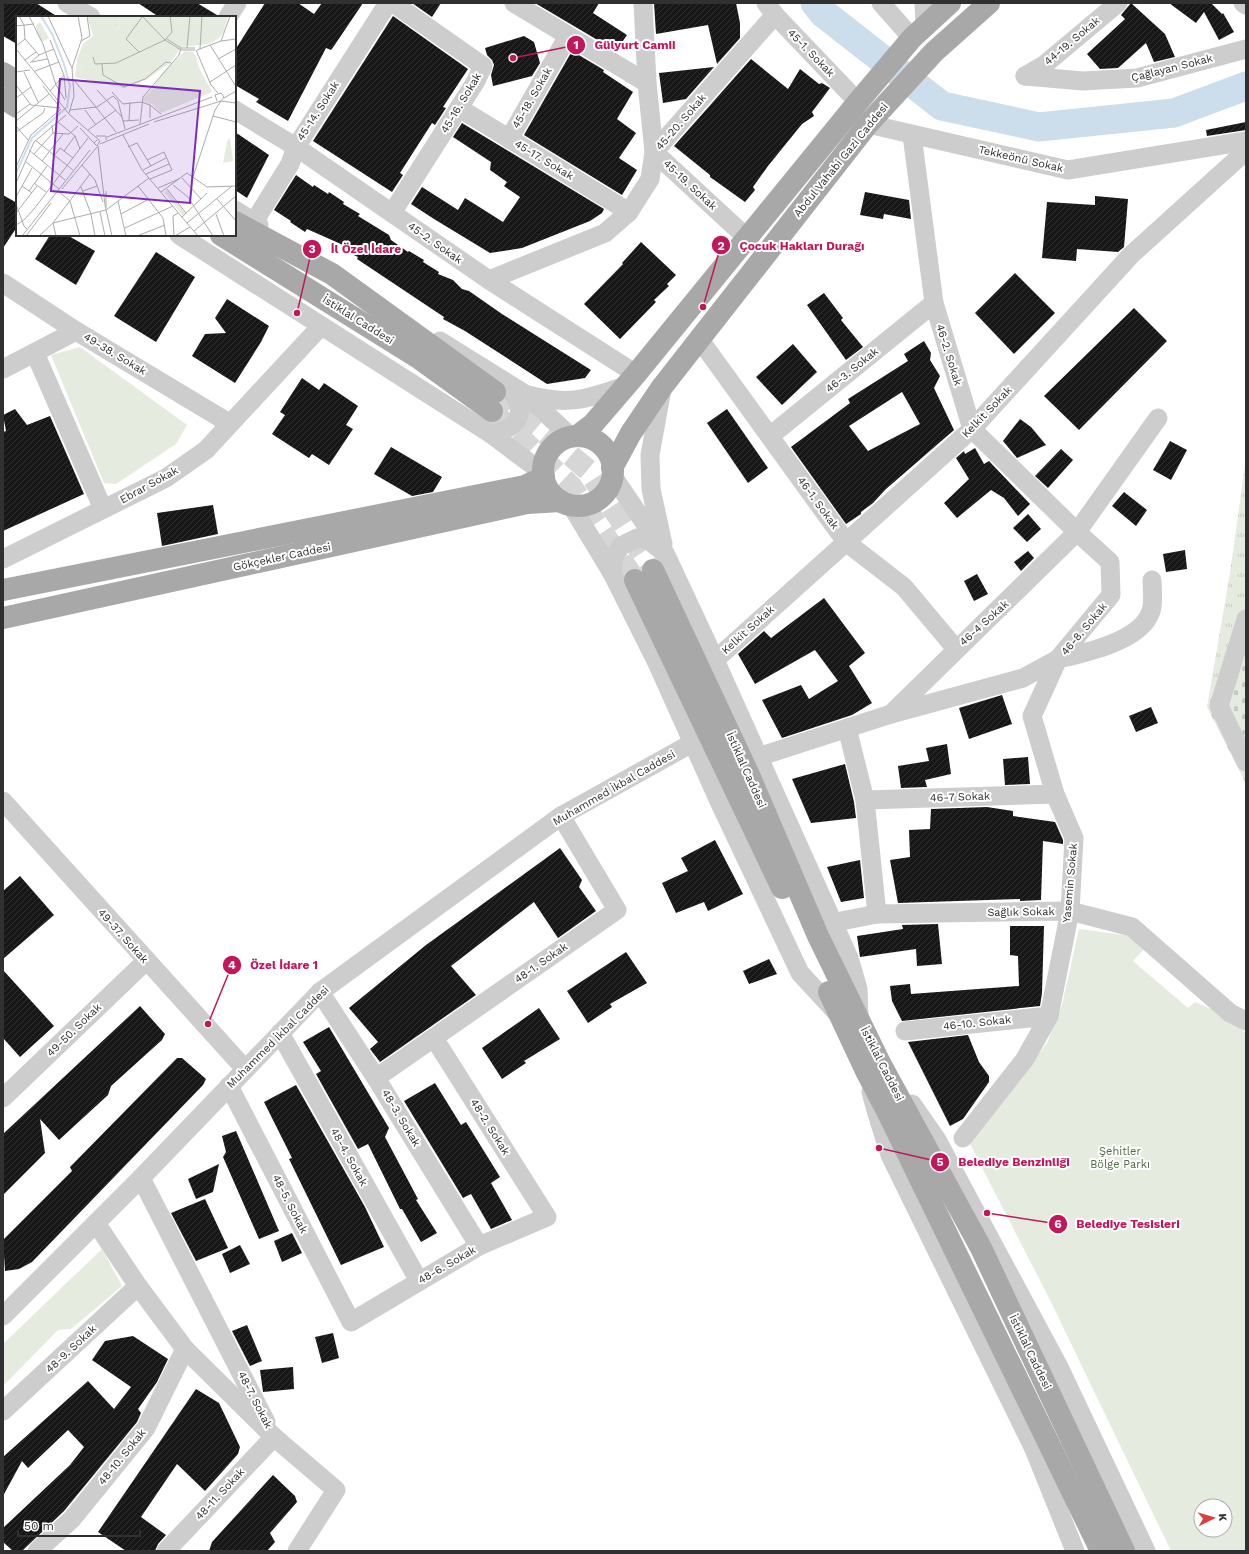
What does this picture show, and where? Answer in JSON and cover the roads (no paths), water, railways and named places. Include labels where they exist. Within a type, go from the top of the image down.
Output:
[{"type":"main road","name":"Abdul Vahabi Gazi Caddesi","points":[[574,436],[593,424],[631,380],[858,102],[919,32],[950,3]]},
{"type":"main road","name":"Abdul Vahabi Gazi Caddesi","points":[[612,471],[632,432],[662,387],[868,124],[934,52],[989,3]]},
{"type":"main road","points":[[3,73],[16,81]]},
{"type":"main road","points":[[3,98],[16,106]]},
{"type":"main road","name":"İstiklal Caddesi","points":[[244,222],[332,274],[496,394]]},
{"type":"main road","name":"İstiklal Caddesi","points":[[223,236],[420,359],[496,394]]},
{"type":"main road","points":[[574,436],[590,438],[601,445],[609,455],[612,471],[608,487],[596,500],[584,505],[566,503],[550,492],[544,475],[545,460],[552,448],[562,440],[574,436]]},
{"type":"main road","name":"Gökçekler Caddesi","points":[[3,590],[525,486],[544,475]]},
{"type":"main road","name":"Gökçekler Caddesi","points":[[3,618],[527,504],[566,503]]},
{"type":"main road","name":"İstiklal Caddesi","points":[[651,568],[794,913],[850,1019],[875,1071],[981,1248],[1124,1551]]},
{"type":"main road","name":"İstiklal Caddesi","points":[[875,1071],[888,1113],[1101,1551]]},
{"type":"street","points":[[67,3],[90,13]]},
{"type":"street","points":[[229,16],[237,3]]},
{"type":"street","name":"45-14. Sokak","points":[[244,222],[290,164],[296,147],[388,3]]},
{"type":"street","name":"45-16. Sokak","points":[[392,213],[459,108],[483,66],[393,3]]},
{"type":"street","points":[[514,3],[647,82]]},
{"type":"street","name":"45-19. Sokak","points":[[643,3],[647,82],[654,152],[747,238]]},
{"type":"street","points":[[881,3],[919,32],[924,3]]},
{"type":"street","name":"44-19. Sokak","points":[[1025,76],[1044,65],[1118,3]]},
{"type":"street","name":"45-1. Sokak","points":[[770,9],[858,102]]},
{"type":"street","name":"45-20. Sokak","points":[[489,280],[605,233],[629,212],[650,179],[654,152],[770,9]]},
{"type":"street","name":"45-18. Sokak","points":[[509,139],[568,36]]},
{"type":"street","name":"Çağlayan Sokak","points":[[1025,76],[1083,81],[1137,78],[1246,49]]},
{"type":"street","name":"45-17. Sokak","points":[[459,108],[629,212]]},
{"type":"street","name":"45-2. Sokak","points":[[236,111],[296,147],[631,380]]},
{"type":"street","name":"Tekkeönü Sokak","points":[[868,124],[1068,170],[1246,141]]},
{"type":"street","name":"46-2. Sokak","points":[[912,134],[934,304],[972,429],[1077,532]]},
{"type":"street","name":"Kelkit Sokak","points":[[715,660],[972,429],[1131,255],[1246,151]]},
{"type":"street","points":[[236,211],[244,222]]},
{"type":"street","points":[[181,236],[491,434],[544,475]]},
{"type":"street","name":"49-38. Sokak","points":[[3,283],[76,331],[229,423]]},
{"type":"street","name":"46-3. Sokak","points":[[770,436],[934,304]]},
{"type":"street","name":"Ebrar Sokak","points":[[3,559],[166,478],[206,450],[229,423],[321,326]]},
{"type":"street","points":[[3,369],[76,331]]},
{"type":"street","name":"46-1. Sokak","points":[[700,340],[846,542],[904,587],[956,649]]},
{"type":"street","points":[[35,353],[103,509]]},
{"type":"street","points":[[496,394],[525,394],[551,401],[571,401],[594,397],[631,380]]},
{"type":"street","points":[[651,568],[650,455],[662,387]]},
{"type":"street","points":[[491,434],[505,431],[518,420],[521,411],[513,393],[496,394]]},
{"type":"street","points":[[525,394],[574,436]]},
{"type":"street","name":"46-4 Sokak","points":[[758,757],[891,714],[1077,532],[1158,418]]},
{"type":"street","points":[[566,503],[612,573],[694,742],[718,799],[800,972],[850,1019],[858,989],[849,958],[831,923],[715,660],[651,568],[612,471]]},
{"type":"street","name":"46-8. Sokak","points":[[891,714],[1023,678],[1058,659],[1111,595],[1110,562],[1077,532]]},
{"type":"street","points":[[612,573],[614,557],[620,546],[638,538],[648,540],[651,568]]},
{"type":"street","points":[[1058,659],[1102,648],[1123,639],[1142,624],[1151,611],[1152,580]]},
{"type":"street","points":[[1246,619],[1219,706],[1246,762]]},
{"type":"street","name":"Yasemin Sokak","points":[[963,1138],[1025,1059],[1049,1016],[1070,911],[1074,838],[1055,794],[1032,716],[1058,659]]},
{"type":"street","points":[[847,728],[865,800],[876,914]]},
{"type":"street","name":"Muhammed İkbal Caddesi","points":[[3,1316],[141,1178],[320,992],[561,816],[694,742]]},
{"type":"street","name":"46-7 Sokak","points":[[865,800],[1055,794]]},
{"type":"street","name":"49-37. Sokak","points":[[3,801],[245,1069]]},
{"type":"street","name":"48-1. Sokak","points":[[376,1078],[617,910],[561,816]]},
{"type":"street","name":"Sağlık Sokak","points":[[831,923],[876,914],[1070,911],[1132,927],[1230,1013],[1246,1021]]},
{"type":"street","name":"49-50. Sokak","points":[[6,1088],[146,961]]},
{"type":"street","name":"48-3. Sokak","points":[[320,992],[376,1078],[479,1246]]},
{"type":"street","name":"46-10. Sokak","points":[[905,1031],[1049,1016]]},
{"type":"street","name":"48-4. Sokak","points":[[280,1033],[419,1281]]},
{"type":"street","name":"48-2. Sokak","points":[[434,1038],[547,1217]]},
{"type":"street","points":[[875,1071],[877,1114],[890,1155],[1034,1449],[1075,1551]]},
{"type":"street","points":[[875,1071],[897,1083],[937,1140],[1059,1367],[1146,1551]]},
{"type":"street","name":"48-5. Sokak","points":[[229,1086],[351,1322]]},
{"type":"street","name":"48-7. Sokak","points":[[141,1178],[204,1298],[274,1437]]},
{"type":"street","name":"48-6. Sokak","points":[[351,1322],[479,1246],[547,1217]]},
{"type":"street","name":"48-7. Sokak","points":[[96,1223],[138,1286],[185,1349],[274,1437]]},
{"type":"street","name":"48-9. Sokak","points":[[3,1411],[138,1286]]},
{"type":"street","name":"48-10. Sokak","points":[[37,1551],[72,1519],[146,1428],[185,1349]]},
{"type":"street","points":[[274,1437],[336,1490],[297,1551]]},
{"type":"street","name":"48-11. Sokak","points":[[166,1551],[274,1437]]},
{"type":"waterway","points":[[815,3],[823,13],[942,106],[1039,127],[1174,113],[1246,86]]},
{"type":"tunnel","points":[[495,392],[588,470],[653,570]]},
{"type":"tunnel","points":[[492,411],[571,486],[635,580]]},
{"type":"place","name":"Gülyurt Camii","points":[[513,58]]},
{"type":"place","name":"Çocuk Hakları Durağı","points":[[703,307]]},
{"type":"place","name":"İl Özel İdare","points":[[297,313]]},
{"type":"place","name":"Özel İdare 1","points":[[208,1024]]},
{"type":"place","name":"Belediye Benzinliği","points":[[879,1148]]},
{"type":"place","name":"Belediye Tesisleri","points":[[987,1213]]},
{"type":"park label","name":"Şehitler Bölge Parkı","points":[[1120,1157]]}]
